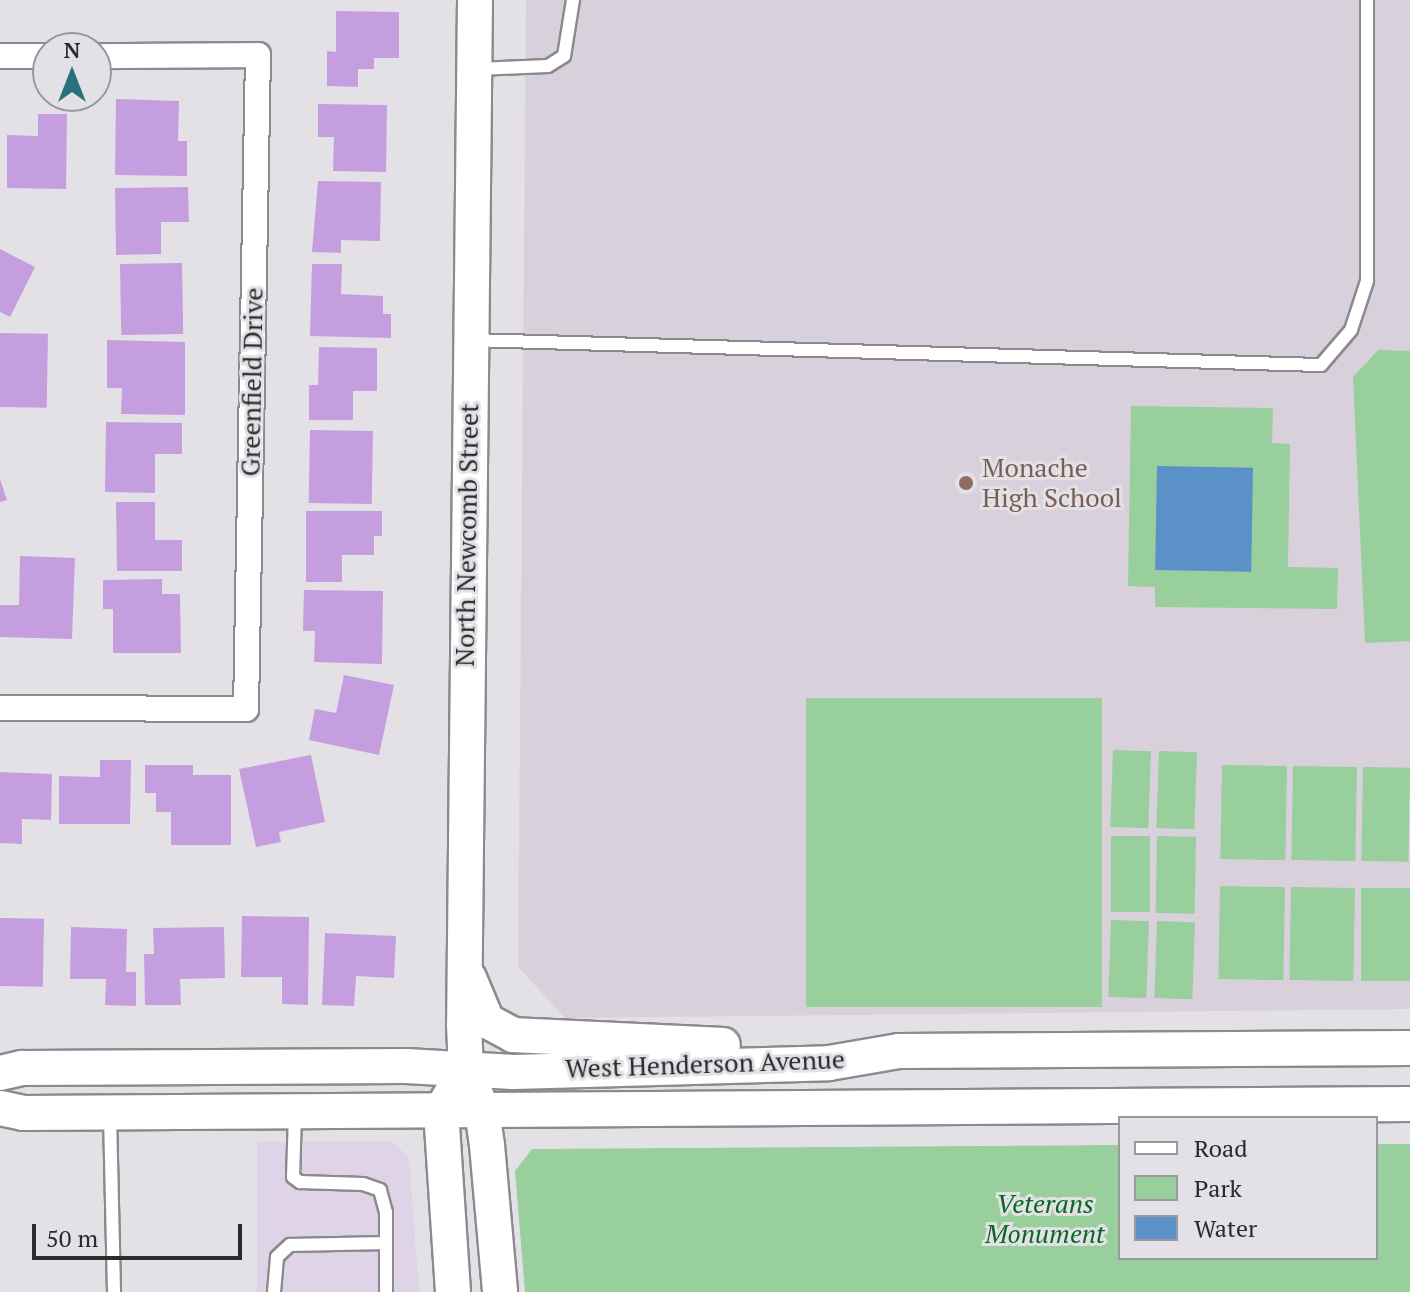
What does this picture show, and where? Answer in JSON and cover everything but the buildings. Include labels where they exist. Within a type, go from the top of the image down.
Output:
[{"type":"main road","name":"North Newcomb Street","points":[[475,0],[464,959],[466,1069],[482,1110],[500,1292]]},
{"type":"main road","points":[[464,959],[475,999],[487,1021],[513,1035],[899,1051]]},
{"type":"main road","name":"West Henderson Avenue","points":[[0,1073],[38,1068],[466,1069],[829,1063],[899,1051],[1410,1048]]},
{"type":"main road","points":[[453,1292],[441,1111],[466,1069]]},
{"type":"main road","points":[[1349,1104],[1388,1086],[1410,1083]]},
{"type":"main road","name":"West Henderson Avenue","points":[[0,1108],[110,1112],[1410,1104]]},
{"type":"street","name":"Greenfield Drive","points":[[0,708],[246,709],[258,55],[112,56]]},
{"type":"street","points":[[0,56],[32,56]]},
{"type":"lane","points":[[474,69],[548,66],[564,56],[573,0]]},
{"type":"lane","points":[[470,340],[1321,365],[1351,330],[1367,281],[1367,0]]},
{"type":"lane","points":[[295,1111],[293,1177],[300,1182],[363,1184],[380,1190],[386,1243],[386,1292]]},
{"type":"lane","points":[[110,1112],[114,1292]]},
{"type":"lane","points":[[274,1292],[277,1257],[290,1245],[386,1243]]},
{"type":"shaded area","name":"Monache High School","points":[[526,0],[1410,0],[1410,1009],[565,1018],[518,967]]},
{"type":"shaded area","points":[[257,1142],[392,1142],[409,1157],[419,1292],[257,1292]]},
{"type":"green space","points":[[1378,350],[1410,351],[1410,641],[1365,643],[1353,377]]},
{"type":"green space","points":[[1131,406],[1273,408],[1272,443],[1290,444],[1288,567],[1338,568],[1337,609],[1155,607],[1155,587],[1128,586]]},
{"type":"green space","points":[[806,698],[1102,698],[1102,1007],[806,1007]]},
{"type":"green space","points":[[1113,750],[1151,751],[1148,828],[1110,827]]},
{"type":"green space","points":[[1159,751],[1197,752],[1194,829],[1156,828]]},
{"type":"green space","points":[[1222,765],[1287,766],[1285,860],[1220,859]]},
{"type":"green space","points":[[1293,766],[1357,767],[1355,861],[1291,860]]},
{"type":"green space","points":[[1363,767],[1410,768],[1408,862],[1361,861]]},
{"type":"green space","points":[[1111,836],[1150,836],[1150,912],[1111,912]]},
{"type":"green space","points":[[1157,836],[1196,837],[1195,914],[1156,913]]},
{"type":"green space","points":[[1220,886],[1285,887],[1283,980],[1218,979]]},
{"type":"green space","points":[[1291,887],[1355,888],[1353,981],[1289,980]]},
{"type":"green space","points":[[1361,888],[1410,888],[1410,981],[1361,981]]},
{"type":"green space","points":[[1111,920],[1149,921],[1146,998],[1108,997]]},
{"type":"green space","points":[[1157,921],[1195,922],[1192,999],[1154,998]]},
{"type":"green space","name":"Veterans Monument","points":[[1378,1144],[1410,1144],[1410,1292],[525,1292],[515,1171],[532,1149],[1118,1145],[1118,1260],[1378,1260]]},
{"type":"water","points":[[1157,466],[1253,468],[1251,572],[1155,570]]},
{"type":"place","name":"Monache High School","points":[[966,483]]}]
